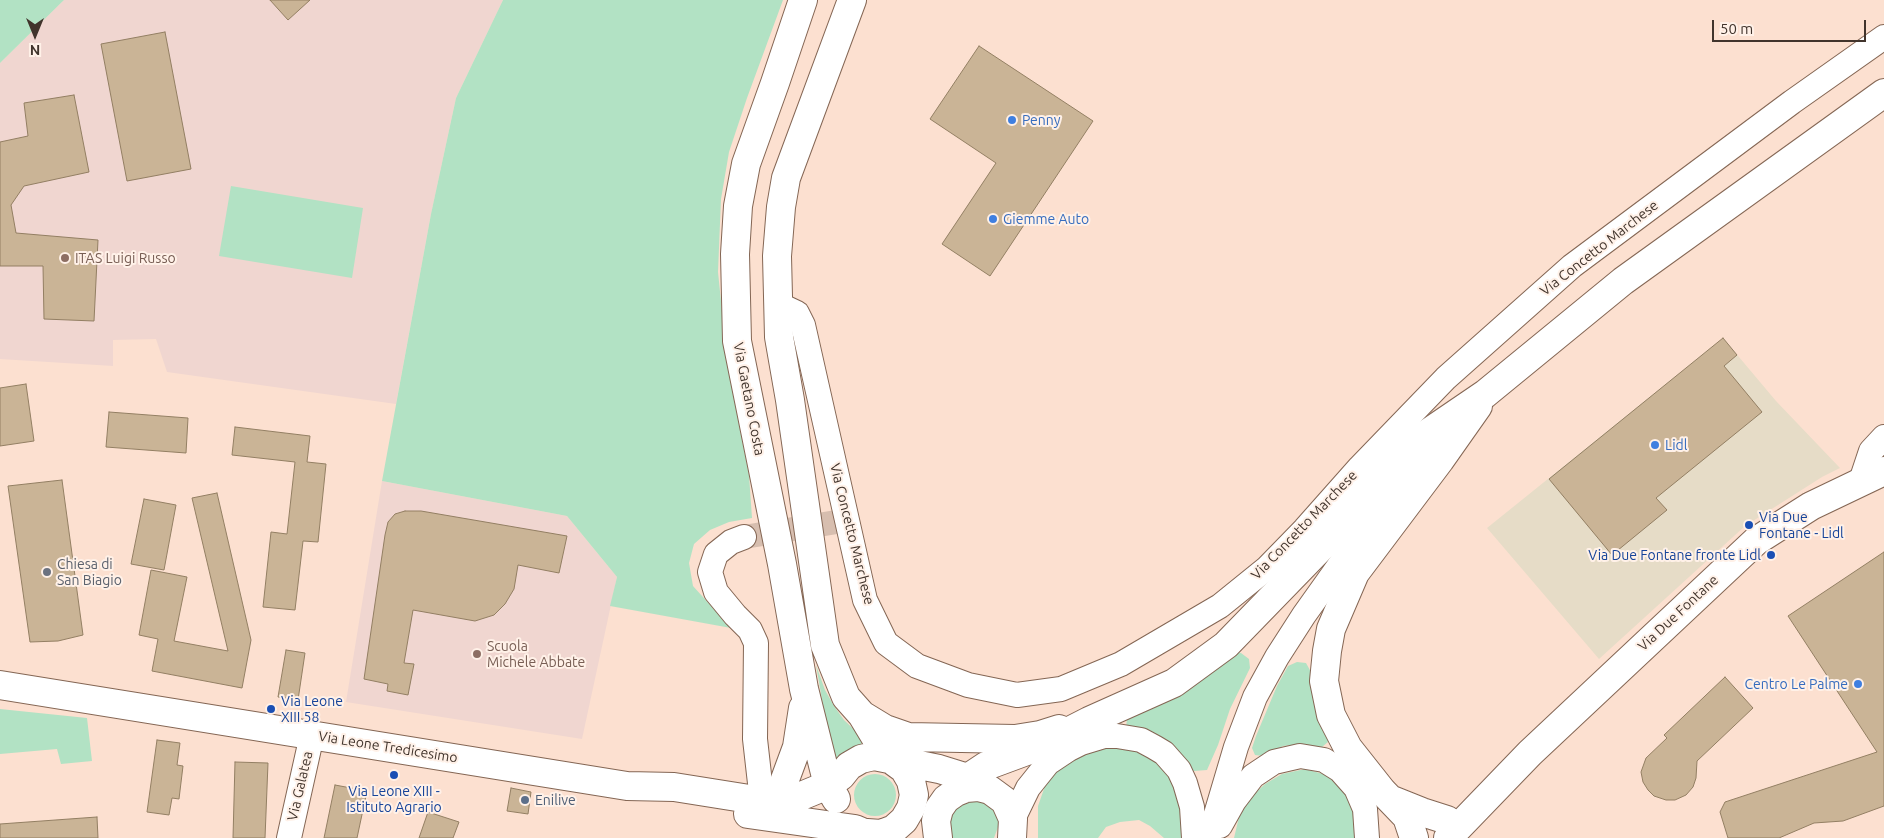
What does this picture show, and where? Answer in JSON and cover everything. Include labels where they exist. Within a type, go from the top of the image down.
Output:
[{"type":"main road","name":"Via Gaetano Costa","points":[[803,0],[776,83],[746,164],[738,206],[735,254],[737,341],[782,564],[804,689],[835,787]]},
{"type":"main road","points":[[628,786],[671,802],[866,833],[881,834],[894,829],[904,820],[912,808],[914,795],[911,781],[904,769],[890,760],[862,716],[846,697],[825,645],[792,410],[779,337],[776,256],[786,178],[852,0]]},
{"type":"main road","points":[[937,836],[936,821],[940,809],[946,800],[971,787],[986,766],[1040,746],[1089,721],[1174,683],[1226,645],[1329,539],[1416,441],[1485,394],[1622,281],[1884,93]]},
{"type":"main road","points":[[1414,838],[1406,817],[1348,748],[1331,715],[1324,681],[1331,629],[1355,573],[1440,460],[1485,394]]},
{"type":"main road","name":"Via Due Fontane","points":[[1440,832],[1495,788],[1651,638],[1756,541],[1811,506],[1873,476]]},
{"type":"main road","name":"Via Leone Tredicesimo","points":[[0,685],[628,786]]},
{"type":"main road","points":[[769,801],[798,747],[804,689]]},
{"type":"main road","points":[[862,716],[885,729],[917,738],[1014,739],[1040,735],[1089,721]]},
{"type":"main road","points":[[628,786],[674,787],[769,801],[794,799],[835,787],[850,766],[861,759],[874,756],[940,769],[971,787],[1005,802],[1015,830]]},
{"type":"main road","points":[[835,787],[839,811],[846,821],[866,833]]},
{"type":"main road","points":[[1390,799],[1422,812],[1440,832]]},
{"type":"street","name":"Via Concetto Marchese","points":[[778,304],[797,313],[804,325],[814,378],[849,520],[866,600],[886,643],[917,666],[968,685],[1017,695],[1061,689],[1121,664],[1220,606],[1267,568],[1360,467],[1446,378],[1572,266],[1792,102],[1884,38]]},
{"type":"street","points":[[1209,838],[1236,747],[1255,697],[1277,657],[1304,615],[1366,528],[1426,454],[1485,394]]},
{"type":"street","points":[[1873,476],[1872,450],[1884,437]]},
{"type":"street","points":[[744,537],[731,542],[716,554],[710,572],[716,592],[750,630],[756,643],[754,739],[769,801]]},
{"type":"street","name":"Via Galatea","points":[[289,838],[312,735]]},
{"type":"street","points":[[1015,830],[1028,788],[1048,763],[1081,743],[1104,736],[1117,736],[1141,740],[1154,747],[1164,753],[1179,770],[1192,807],[1194,838]]},
{"type":"street","points":[[1214,838],[1234,802],[1253,776],[1274,762],[1300,756],[1324,760],[1340,770],[1356,788],[1365,809],[1382,838]]},
{"type":"street","points":[[1365,809],[1367,838]]},
{"type":"shaded area","points":[[64,0],[503,0],[456,98],[431,214],[396,404],[167,372],[156,339],[113,340],[113,366],[0,359],[0,63]]},
{"type":"shaded area","points":[[1723,338],[1776,401],[1840,468],[1822,477],[1745,526],[1599,659],[1487,528]]},
{"type":"shaded area","name":"Scuola Michele Abbate","points":[[382,481],[567,516],[617,577],[582,739],[346,702]]},
{"type":"green space","points":[[0,0],[64,0],[0,63]]},
{"type":"green space","points":[[503,0],[783,0],[729,152],[721,199],[718,272],[728,369],[749,475],[752,518],[729,522],[710,530],[694,544],[689,563],[693,586],[731,628],[610,606],[617,577],[567,516],[382,481],[431,214],[456,98]]},
{"type":"green space","points":[[231,186],[363,208],[352,278],[219,256]]},
{"type":"green space","points":[[1234,651],[1241,653],[1249,659],[1250,668],[1230,709],[1207,770],[1194,771],[1126,727],[1127,719],[1135,712]]},
{"type":"green space","points":[[1297,662],[1306,663],[1311,672],[1314,702],[1329,736],[1328,742],[1322,747],[1301,744],[1283,746],[1263,756],[1255,755],[1252,748],[1277,686],[1288,666]]},
{"type":"green space","points":[[816,665],[825,690],[834,706],[844,720],[865,740],[861,744],[849,749],[833,763]]},
{"type":"green space","points":[[0,709],[87,718],[92,761],[61,764],[57,749],[0,754]]},
{"type":"green space","points":[[1127,747],[1152,756],[1166,769],[1176,785],[1182,811],[1181,838],[1164,838],[1150,826],[1139,820],[1120,822],[1106,827],[1098,838],[1038,838],[1038,806],[1045,786],[1058,768],[1075,756],[1102,748]]},
{"type":"green space","points":[[1305,769],[1327,775],[1346,790],[1354,804],[1358,838],[1234,838],[1239,817],[1250,798],[1265,784],[1282,774]]},
{"type":"green space","points":[[879,774],[887,777],[893,783],[896,795],[893,807],[887,813],[871,816],[863,813],[857,807],[854,791],[857,783],[863,777]]},
{"type":"green space","points":[[965,800],[981,801],[994,811],[998,819],[998,827],[994,838],[951,838],[948,818],[951,811]]},
{"type":"building","points":[[270,0],[310,0],[288,20]]},
{"type":"building","points":[[165,32],[191,169],[127,181],[101,44]]},
{"type":"building","name":"Penny","points":[[979,46],[1093,121],[990,276],[942,244],[996,163],[930,119]]},
{"type":"building","points":[[74,95],[89,172],[24,186],[11,205],[16,233],[98,240],[94,321],[44,319],[43,266],[0,266],[0,142],[28,136],[24,103]]},
{"type":"building","name":"Lidl","points":[[1723,338],[1737,355],[1724,366],[1762,412],[1656,498],[1667,510],[1612,555],[1549,479]]},
{"type":"building","points":[[26,384],[34,441],[0,446],[0,388]]},
{"type":"building","points":[[109,412],[188,418],[186,453],[106,447]]},
{"type":"building","points":[[235,427],[310,436],[307,462],[326,464],[318,542],[303,541],[295,610],[263,607],[271,532],[287,534],[295,462],[232,455]]},
{"type":"building","name":"Chiesa di San Biagio","points":[[62,480],[83,635],[58,641],[30,642],[8,486]]},
{"type":"building","points":[[217,493],[251,640],[242,688],[152,671],[158,639],[139,635],[151,570],[187,577],[174,641],[228,651],[192,498]]},
{"type":"building","points":[[144,499],[176,505],[164,570],[131,564]]},
{"type":"building","points":[[405,511],[421,511],[567,536],[559,573],[518,565],[514,589],[505,604],[494,615],[475,621],[413,610],[404,663],[414,664],[408,695],[387,691],[388,684],[364,679],[388,522],[395,514]]},
{"type":"building","name":"Centro Le Palme","points":[[1884,552],[1884,806],[1843,821],[1814,823],[1779,838],[1728,838],[1720,812],[1725,802],[1877,752],[1788,616]]},
{"type":"building","points":[[286,650],[305,653],[298,700],[278,697]]},
{"type":"building","points":[[1725,677],[1753,708],[1697,761],[1696,778],[1693,787],[1686,795],[1675,800],[1666,800],[1654,796],[1643,782],[1641,772],[1646,758],[1667,738],[1664,735]]},
{"type":"building","points":[[157,740],[180,743],[177,765],[183,766],[179,799],[172,798],[169,815],[147,812]]},
{"type":"building","points":[[235,762],[268,763],[265,838],[233,838]]},
{"type":"building","points":[[335,785],[367,791],[357,838],[324,838]]},
{"type":"building","points":[[511,788],[531,792],[528,814],[507,811]]},
{"type":"building","points":[[428,812],[459,822],[453,838],[419,838]]},
{"type":"building","points":[[97,817],[98,838],[0,838],[0,824]]},
{"type":"tunnel","points":[[744,537],[849,520]]},
{"type":"place","name":"Penny","points":[[1012,120]]},
{"type":"place","name":"Giemme Auto","points":[[993,219]]},
{"type":"place","name":"ITAS Luigi Russo","points":[[65,258]]},
{"type":"place","name":"Lidl","points":[[1655,445]]},
{"type":"place","name":"Via Due Fontane - Lidl","points":[[1749,525]]},
{"type":"place","name":"Via Due Fontane fronte Lidl","points":[[1771,555]]},
{"type":"place","name":"Chiesa di San Biagio","points":[[47,572]]},
{"type":"place","name":"Scuola Michele Abbate","points":[[477,654]]},
{"type":"place","name":"Centro Le Palme","points":[[1858,684]]},
{"type":"place","name":"Via Leone XIII 58","points":[[271,709]]},
{"type":"place","name":"Via Leone XIII - Istituto Agrario","points":[[394,775]]},
{"type":"place","name":"Enilive","points":[[525,800]]}]
